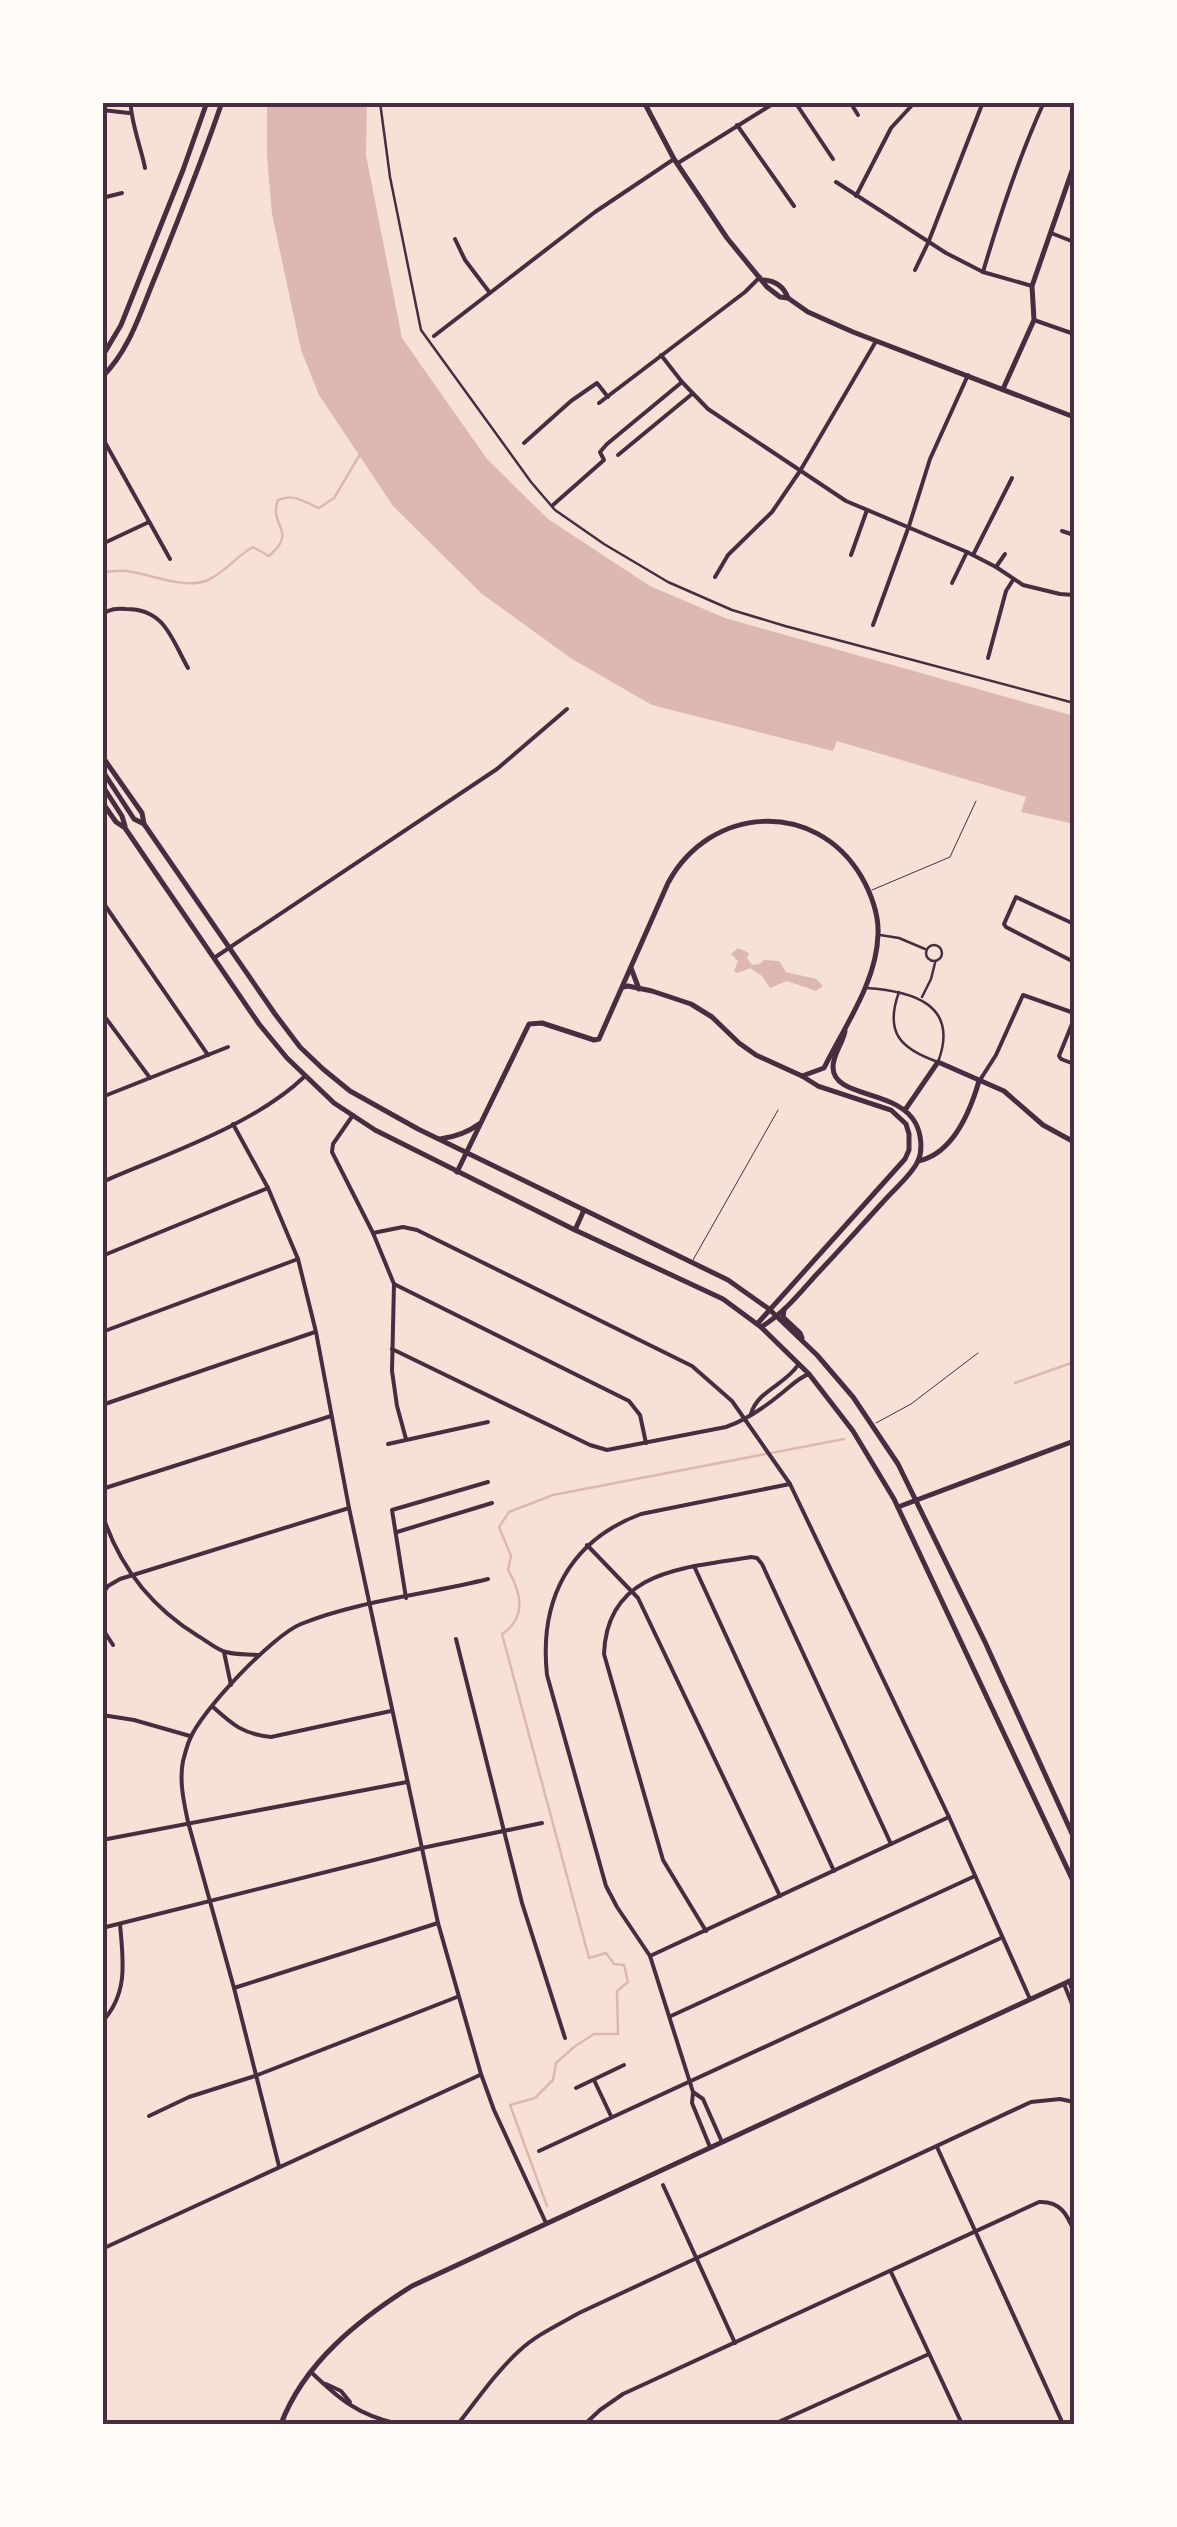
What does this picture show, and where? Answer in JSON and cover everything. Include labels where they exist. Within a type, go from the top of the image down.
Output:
[{"type":"street","points":[[131,102],[130,113],[145,168]]},
{"type":"street","points":[[102,357],[121,325],[207,102]]},
{"type":"street","points":[[102,377],[119,358],[133,330],[198,173],[222,102]]},
{"type":"street","points":[[380,102],[388,166],[421,330],[555,510],[668,582],[732,610],[1074,703]]},
{"type":"street","points":[[644,102],[676,161],[727,238],[780,297],[876,341],[1074,417]]},
{"type":"street","points":[[434,336],[594,212],[776,102]]},
{"type":"street","points":[[795,102],[833,158]]},
{"type":"street","points":[[850,102],[858,115]]},
{"type":"street","points":[[856,196],[891,128],[915,102]]},
{"type":"street","points":[[982,272],[1009,188],[1044,102]]},
{"type":"street","points":[[915,270],[981,103]]},
{"type":"street","points":[[102,110],[130,113]]},
{"type":"street","points":[[737,125],[794,206]]},
{"type":"street","points":[[1003,389],[1034,320],[1032,286],[1074,165]]},
{"type":"street","points":[[836,182],[928,243],[982,272],[1032,286]]},
{"type":"street","points":[[102,198],[122,193]]},
{"type":"street","points":[[1051,233],[1074,242]]},
{"type":"street","points":[[455,240],[490,293]]},
{"type":"street","points":[[600,403],[762,279]]},
{"type":"street","points":[[1034,320],[1074,334]]},
{"type":"street","points":[[715,577],[728,555],[772,512],[800,471],[876,341]]},
{"type":"street","points":[[661,354],[708,409],[846,500],[967,552],[1013,580],[1074,595]]},
{"type":"street","points":[[873,625],[910,526],[930,458],[968,375]]},
{"type":"street","points":[[553,505],[604,460],[600,452],[607,444],[682,382]]},
{"type":"street","points":[[524,443],[571,400],[597,383],[608,397]]},
{"type":"street","points":[[618,455],[692,394]]},
{"type":"street","points":[[102,438],[170,560]]},
{"type":"street","points":[[973,555],[1012,478]]},
{"type":"street","points":[[850,556],[867,510]]},
{"type":"street","points":[[103,544],[150,522]]},
{"type":"street","points":[[1062,530],[1074,535]]},
{"type":"street","points":[[952,583],[967,552]]},
{"type":"street","points":[[996,567],[1005,554]]},
{"type":"street","points":[[988,658],[1006,592],[1013,580]]},
{"type":"street","points":[[102,614],[112,608],[148,611],[160,620],[188,668]]},
{"type":"street","points":[[214,958],[498,769],[567,709]]},
{"type":"street","points":[[102,756],[274,1014],[323,1069],[374,1106],[728,1280],[778,1317],[834,1373],[874,1426],[916,1500],[1074,1838]]},
{"type":"street","points":[[102,770],[126,814],[126,828]]},
{"type":"street","points":[[102,786],[126,814],[144,824]]},
{"type":"street","points":[[102,802],[116,822],[126,828],[258,1024],[304,1077],[334,1103],[375,1130],[457,1172],[723,1299],[759,1325],[809,1374],[853,1430],[898,1507],[1074,1883]]},
{"type":"street","points":[[457,1172],[529,1024],[542,1023],[599,1039],[668,883],[678,865],[698,845],[736,824],[762,820],[788,824],[828,840],[847,857],[869,891],[878,922],[873,962],[834,1062],[838,1081],[846,1088],[886,1099],[905,1110],[920,1134],[920,1153],[918,1161],[778,1317],[759,1325]]},
{"type":"street","points":[[1074,924],[1016,897],[1004,925],[1074,962]]},
{"type":"street","points":[[102,901],[208,1055]]},
{"type":"street","points":[[878,934],[926,950]]},
{"type":"street","points":[[921,999],[935,962],[942,955],[940,947],[932,945],[926,950]]},
{"type":"street","points":[[926,950],[927,959],[935,962]]},
{"type":"street","points":[[631,968],[639,988]]},
{"type":"street","points":[[622,988],[639,988],[691,1004],[712,1016],[751,1052],[824,1088],[891,1110],[909,1134],[906,1159],[759,1325]]},
{"type":"street","points":[[864,988],[921,999],[935,1010],[942,1027],[938,1062],[905,1110]]},
{"type":"street","points":[[898,992],[893,1013],[897,1037],[911,1051],[1004,1090],[1043,1125],[1074,1142]]},
{"type":"street","points":[[909,1150],[918,1161],[931,1158],[945,1146],[965,1116],[1023,995],[1074,1016],[1059,1056],[1074,1064]]},
{"type":"street","points":[[102,1014],[150,1078]]},
{"type":"street","points":[[802,1076],[824,1068],[846,1028]]},
{"type":"street","points":[[102,1097],[228,1047]]},
{"type":"street","points":[[102,1182],[272,1104],[304,1077]]},
{"type":"street","points":[[824,1088],[838,1081]]},
{"type":"street","points":[[353,1115],[333,1144],[332,1152],[394,1284],[392,1371],[406,1439]]},
{"type":"street","points":[[233,1124],[268,1188],[298,1259],[438,1922],[481,2074],[546,2223]]},
{"type":"street","points":[[438,1139],[454,1137],[478,1124]]},
{"type":"street","points":[[102,1256],[268,1188]]},
{"type":"street","points":[[575,1230],[584,1210]]},
{"type":"street","points":[[850,1223],[858,1230]]},
{"type":"street","points":[[373,1233],[403,1227],[417,1230],[692,1366],[732,1401],[790,1484],[949,1818],[1030,2000]]},
{"type":"street","points":[[818,1257],[826,1264]]},
{"type":"street","points":[[102,1332],[298,1259]]},
{"type":"street","points":[[394,1284],[629,1401],[640,1416],[646,1443]]},
{"type":"street","points":[[784,1310],[784,1317],[803,1340]]},
{"type":"street","points":[[102,1405],[316,1332]]},
{"type":"street","points":[[392,1349],[607,1450],[746,1420],[754,1401],[794,1372],[798,1363]]},
{"type":"street","points":[[750,1414],[809,1374]]},
{"type":"street","points":[[102,1489],[331,1416]]},
{"type":"street","points":[[388,1444],[488,1422]]},
{"type":"street","points":[[898,1507],[1074,1441]]},
{"type":"street","points":[[406,1598],[393,1508],[488,1482]]},
{"type":"street","points":[[710,2147],[692,2104],[692,2092],[650,1956],[606,1886],[547,1676],[544,1647],[548,1618],[570,1567],[587,1545],[619,1522],[790,1484]]},
{"type":"street","points":[[397,1532],[492,1503]]},
{"type":"street","points":[[102,1596],[108,1586],[132,1576],[349,1508]]},
{"type":"street","points":[[102,1514],[132,1576],[153,1602],[224,1652],[258,1654]]},
{"type":"street","points":[[587,1545],[638,1598],[780,1896]]},
{"type":"street","points":[[706,1930],[663,1860],[604,1654],[609,1622],[631,1592],[656,1575],[757,1558],[891,1844]]},
{"type":"street","points":[[694,1566],[834,1871]]},
{"type":"street","points":[[279,2166],[188,1822],[182,1765],[190,1736],[258,1654],[301,1624],[488,1579]]},
{"type":"street","points":[[102,1628],[114,1645]]},
{"type":"street","points":[[456,1640],[528,1920],[565,2038]]},
{"type":"street","points":[[224,1652],[230,1685]]},
{"type":"street","points":[[212,1707],[236,1727],[252,1735],[271,1737],[391,1711]]},
{"type":"street","points":[[102,1716],[134,1720],[190,1736]]},
{"type":"street","points":[[102,1840],[407,1782]]},
{"type":"street","points":[[650,1956],[949,1818]]},
{"type":"street","points":[[102,1928],[422,1848],[542,1824]]},
{"type":"street","points":[[669,2017],[975,1876]]},
{"type":"street","points":[[234,1988],[438,1922]]},
{"type":"street","points":[[102,2022],[114,2010],[121,1990],[120,1924]]},
{"type":"street","points":[[539,2151],[1001,1938]]},
{"type":"street","points":[[280,2424],[311,2372],[348,2332],[398,2295],[1069,1981]]},
{"type":"street","points":[[1069,1981],[1074,1994]]},
{"type":"street","points":[[1069,1981],[1074,2010]]},
{"type":"street","points":[[149,2116],[459,1996]]},
{"type":"street","points":[[576,2088],[624,2066]]},
{"type":"street","points":[[102,2249],[481,2074]]},
{"type":"street","points":[[594,2080],[612,2118]]},
{"type":"street","points":[[692,2092],[703,2099],[722,2142]]},
{"type":"street","points":[[458,2424],[496,2375],[544,2332],[1031,2102],[1074,2102]]},
{"type":"street","points":[[936,2147],[1063,2424]]},
{"type":"street","points":[[664,2185],[735,2343]]},
{"type":"street","points":[[585,2424],[623,2394],[1039,2202],[1050,2201],[1061,2207],[1074,2231]]},
{"type":"street","points":[[891,2272],[962,2424]]},
{"type":"street","points":[[774,2424],[930,2354]]},
{"type":"street","points":[[311,2372],[341,2391],[364,2414],[398,2424]]},
{"type":"lane","points":[[869,891],[950,857],[976,801]]},
{"type":"lane","points":[[692,1262],[778,1110]]},
{"type":"lane","points":[[874,1426],[911,1404],[978,1353]]},
{"type":"shaded area","points":[[267,103],[367,103],[366,155],[402,338],[487,459],[548,519],[650,586],[725,618],[1074,716],[1074,824],[1021,812],[1026,797],[837,741],[833,751],[652,705],[572,659],[482,594],[393,506],[319,395],[301,350],[272,214]]},
{"type":"shaded area","points":[[738,948],[749,953],[747,958],[752,965],[764,960],[779,961],[786,972],[816,979],[823,986],[816,991],[787,981],[770,988],[750,968],[734,971],[738,961],[731,954]]},
{"type":"waterway","points":[[102,572],[127,571],[199,583],[214,577],[253,547],[269,556],[282,540],[278,500],[294,498],[319,508],[334,498],[359,456]]},
{"type":"waterway","points":[[1015,1383],[1074,1362]]},
{"type":"waterway","points":[[547,2206],[510,2105],[535,2098],[553,2080],[556,2063],[574,2047],[594,2034],[618,2034],[617,1991],[628,1982],[624,1965],[614,1964],[606,1953],[589,1958],[502,1634],[516,1620],[520,1604],[508,1570],[511,1556],[499,1527],[509,1512],[553,1495],[844,1439]]}]
